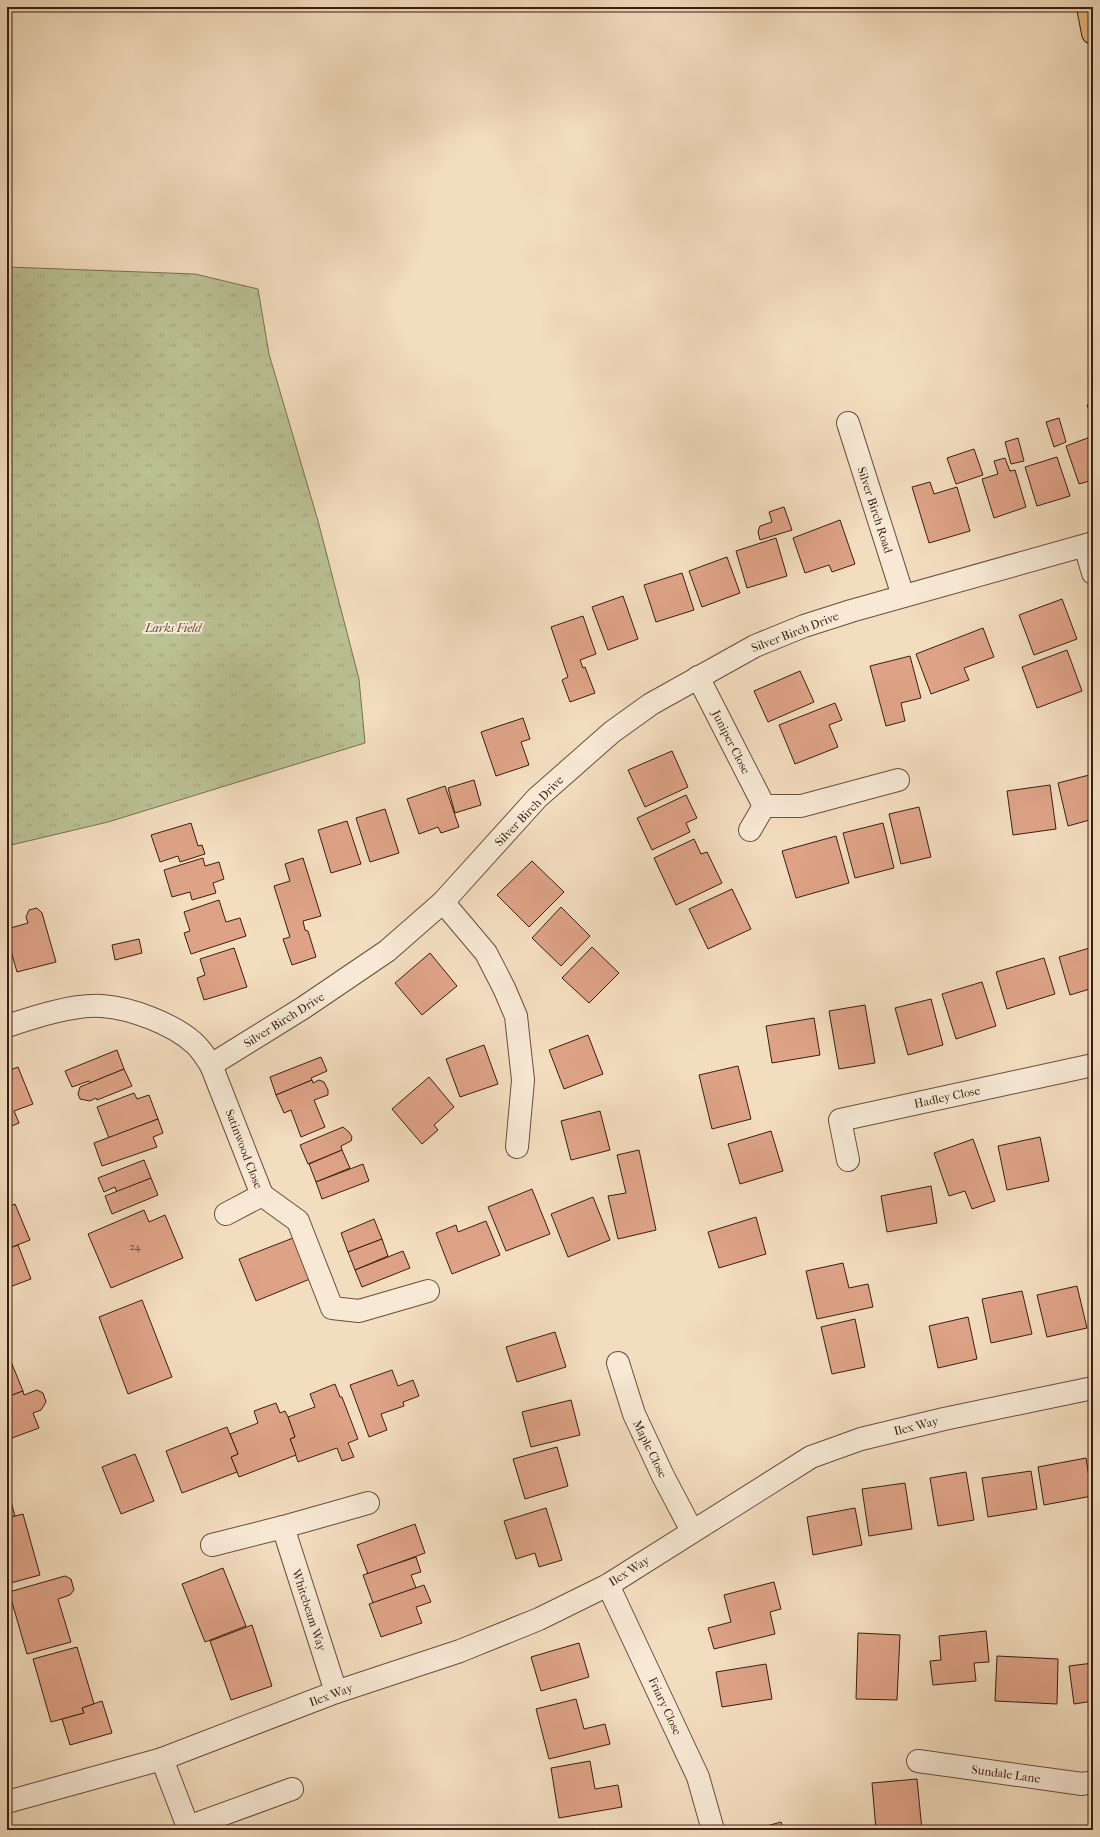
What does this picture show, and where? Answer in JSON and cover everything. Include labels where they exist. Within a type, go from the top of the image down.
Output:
[{"type":"main road","points":[[1088,7],[1093,33]]},
{"type":"street","name":"Silver Birch Road","points":[[848,424],[903,596]]},
{"type":"street","name":"Silver Birch Drive","points":[[211,1065],[303,1008],[387,951],[443,902],[537,798],[606,737],[651,704],[755,646],[804,626],[903,596],[1089,544]]},
{"type":"street","points":[[1089,544],[1093,573]]},
{"type":"street","name":"Juniper Close","points":[[698,677],[764,806]]},
{"type":"street","points":[[750,830],[764,806],[801,806],[898,780]]},
{"type":"street","points":[[443,902],[486,953],[504,988],[516,1016],[523,1080],[517,1147]]},
{"type":"street","points":[[7,1026],[69,1009],[102,1006],[128,1011],[152,1018],[181,1032],[196,1044],[211,1065]]},
{"type":"street","name":"Satinwood Close","points":[[211,1065],[262,1195],[226,1214]]},
{"type":"street","name":"Hadley Close","points":[[848,1160],[840,1120],[1093,1065]]},
{"type":"street","points":[[262,1195],[298,1221],[332,1308],[359,1311],[428,1291]]},
{"type":"street","name":"Maple Close","points":[[618,1363],[634,1414],[663,1476],[692,1531]]},
{"type":"street","name":"Ilex Way","points":[[8,1798],[162,1759],[336,1692],[460,1651],[539,1619],[608,1585],[811,1457],[854,1442],[944,1419],[1093,1388]]},
{"type":"street","points":[[212,1545],[368,1503]]},
{"type":"street","name":"Whitebeam Way","points":[[283,1527],[336,1692]]},
{"type":"street","name":"Friary Close","points":[[608,1585],[698,1778],[713,1830]]},
{"type":"street","points":[[162,1759],[185,1829],[292,1789]]},
{"type":"street","name":"Sundale Lane","points":[[918,1761],[1082,1784],[1093,1782]]},
{"type":"green space","name":"Larks Field","points":[[7,267],[195,274],[258,289],[269,354],[318,521],[359,679],[365,743],[108,822],[7,846]]},
{"type":"building","points":[[1093,403],[1093,421],[1087,405]]},
{"type":"building","points":[[1059,418],[1066,442],[1054,447],[1046,422]]},
{"type":"building","points":[[1093,436],[1093,480],[1079,484],[1066,446]]},
{"type":"building","points":[[1018,438],[1024,461],[1011,464],[1005,442]]},
{"type":"building","points":[[974,449],[983,475],[956,484],[947,458]]},
{"type":"building","points":[[1057,457],[1070,496],[1037,506],[1025,467]]},
{"type":"building","points":[[1005,458],[1010,471],[1015,470],[1026,507],[994,518],[982,479],[998,474],[994,461]]},
{"type":"building","points":[[930,482],[934,494],[957,487],[970,531],[929,543],[912,487]]},
{"type":"building","points":[[784,507],[792,530],[760,540],[758,532],[760,526],[772,522],[769,512]]},
{"type":"building","points":[[840,520],[855,564],[832,572],[829,565],[805,573],[793,538]]},
{"type":"building","points":[[776,538],[787,576],[747,588],[736,551]]},
{"type":"building","points":[[727,557],[740,593],[702,607],[689,571]]},
{"type":"building","points":[[682,573],[694,610],[656,622],[644,585]]},
{"type":"building","points":[[623,596],[638,639],[608,650],[592,607]]},
{"type":"building","points":[[1062,599],[1077,639],[1034,655],[1019,615]]},
{"type":"building","points":[[583,616],[596,654],[580,660],[583,668],[585,667],[595,693],[570,702],[562,680],[568,677],[551,627]]},
{"type":"building","points":[[983,628],[994,657],[964,668],[969,680],[931,694],[916,654]]},
{"type":"building","points":[[1067,650],[1082,691],[1037,708],[1022,667]]},
{"type":"building","points":[[910,656],[921,698],[901,703],[905,721],[886,726],[870,666]]},
{"type":"building","points":[[800,671],[814,702],[768,722],[754,691]]},
{"type":"building","points":[[835,703],[842,720],[829,725],[838,747],[795,764],[779,725]]},
{"type":"building","points":[[523,718],[530,739],[521,742],[529,765],[496,776],[481,732]]},
{"type":"building","points":[[672,751],[688,787],[645,807],[628,770]]},
{"type":"building","points":[[1093,774],[1093,819],[1068,826],[1058,783]]},
{"type":"building","points":[[474,780],[481,805],[455,813],[448,788]]},
{"type":"building","points":[[1050,785],[1056,829],[1013,835],[1007,791]]},
{"type":"building","points":[[445,786],[459,827],[441,833],[438,827],[419,834],[407,799]]},
{"type":"building","points":[[686,795],[697,818],[686,823],[690,832],[652,850],[637,818]]},
{"type":"building","points":[[919,807],[931,857],[901,864],[889,814]]},
{"type":"building","points":[[385,809],[399,853],[370,862],[356,818]]},
{"type":"building","points":[[347,821],[361,864],[331,873],[318,830]]},
{"type":"building","points":[[191,823],[198,846],[202,845],[205,854],[180,862],[178,856],[160,862],[151,835]]},
{"type":"building","points":[[883,823],[894,868],[855,878],[843,833]]},
{"type":"building","points":[[836,836],[849,883],[796,898],[782,851]]},
{"type":"building","points":[[694,839],[701,854],[707,852],[722,883],[676,905],[654,858]]},
{"type":"building","points":[[203,858],[205,866],[219,862],[224,879],[213,883],[216,893],[192,900],[190,892],[172,897],[164,870]]},
{"type":"building","points":[[303,858],[321,916],[303,921],[305,930],[308,931],[316,957],[292,965],[283,939],[290,937],[274,886],[290,881],[285,864]]},
{"type":"building","points":[[532,861],[564,892],[529,927],[497,895]]},
{"type":"building","points":[[732,889],[751,929],[708,949],[689,909]]},
{"type":"building","points":[[219,900],[226,922],[240,918],[246,936],[191,954],[184,933],[190,931],[184,912]]},
{"type":"building","points":[[561,907],[590,936],[561,966],[532,938]]},
{"type":"building","points":[[37,908],[42,913],[56,962],[17,972],[7,937],[7,929],[28,923],[26,917],[29,910]]},
{"type":"building","points":[[139,939],[142,953],[115,960],[112,945]]},
{"type":"building","points":[[592,947],[619,973],[589,1003],[562,978]]},
{"type":"building","points":[[1093,947],[1093,988],[1070,995],[1059,957]]},
{"type":"building","points":[[234,948],[247,987],[204,1000],[197,978],[205,975],[200,959]]},
{"type":"building","points":[[430,953],[457,986],[422,1015],[395,983]]},
{"type":"building","points":[[1044,958],[1055,994],[1007,1009],[996,972]]},
{"type":"building","points":[[982,982],[996,1026],[956,1039],[942,994]]},
{"type":"building","points":[[931,999],[943,1045],[908,1055],[895,1008]]},
{"type":"building","points":[[865,1005],[875,1063],[839,1069],[829,1011]]},
{"type":"building","points":[[814,1018],[820,1055],[772,1063],[766,1026]]},
{"type":"building","points":[[588,1035],[603,1074],[564,1089],[549,1050]]},
{"type":"building","points":[[484,1045],[498,1084],[460,1097],[446,1059]]},
{"type":"building","points":[[117,1050],[124,1069],[90,1083],[89,1081],[72,1087],[65,1071]]},
{"type":"building","points":[[321,1057],[327,1071],[311,1078],[312,1080],[276,1095],[270,1077]]},
{"type":"building","points":[[738,1066],[751,1119],[712,1129],[699,1075]]},
{"type":"building","points":[[18,1067],[33,1104],[14,1111],[19,1123],[7,1128],[7,1071]]},
{"type":"building","points":[[124,1069],[132,1086],[97,1100],[96,1098],[90,1101],[80,1099],[78,1094],[80,1087]]},
{"type":"building","points":[[429,1077],[454,1107],[434,1125],[438,1130],[422,1144],[392,1109]]},
{"type":"building","points":[[312,1080],[313,1083],[319,1080],[324,1082],[328,1090],[328,1095],[314,1100],[325,1127],[301,1137],[291,1110],[284,1113],[276,1095]]},
{"type":"building","points":[[134,1093],[137,1099],[149,1095],[158,1119],[109,1138],[97,1107]]},
{"type":"building","points":[[600,1111],[610,1150],[571,1160],[561,1121]]},
{"type":"building","points":[[158,1119],[163,1133],[153,1137],[157,1147],[102,1166],[94,1143]]},
{"type":"building","points":[[343,1127],[352,1137],[351,1141],[341,1146],[342,1150],[308,1164],[300,1145]]},
{"type":"building","points":[[771,1131],[783,1171],[740,1184],[728,1144]]},
{"type":"building","points":[[1040,1137],[1049,1181],[1007,1190],[998,1146]]},
{"type":"building","points":[[973,1139],[995,1201],[972,1209],[965,1191],[949,1196],[934,1153]]},
{"type":"building","points":[[342,1150],[350,1168],[316,1182],[309,1164]]},
{"type":"building","points":[[639,1150],[656,1230],[618,1239],[608,1196],[626,1193],[617,1155]]},
{"type":"building","points":[[144,1160],[151,1178],[117,1192],[115,1187],[104,1192],[98,1178]]},
{"type":"building","points":[[363,1164],[369,1181],[322,1199],[316,1182]]},
{"type":"building","points":[[151,1178],[158,1195],[112,1214],[105,1196]]},
{"type":"building","points":[[931,1186],[937,1223],[887,1232],[881,1196]]},
{"type":"building","points":[[532,1189],[550,1234],[506,1251],[488,1207]]},
{"type":"building","points":[[593,1197],[610,1240],[568,1257],[551,1214]]},
{"type":"building","points":[[15,1204],[30,1240],[7,1249],[7,1207]]},
{"type":"building","points":[[144,1210],[149,1222],[165,1215],[183,1258],[111,1288],[88,1234]]},
{"type":"building","points":[[756,1217],[766,1254],[719,1268],[708,1232]]},
{"type":"building","points":[[374,1219],[382,1239],[348,1252],[341,1233]]},
{"type":"building","points":[[486,1221],[500,1255],[452,1274],[436,1233],[456,1225],[458,1232]]},
{"type":"building","points":[[293,1238],[310,1279],[256,1301],[239,1259]]},
{"type":"building","points":[[382,1239],[388,1256],[355,1270],[348,1252]]},
{"type":"building","points":[[18,1245],[31,1279],[7,1288],[7,1249]]},
{"type":"building","points":[[403,1251],[410,1268],[362,1287],[355,1270]]},
{"type":"building","points":[[843,1263],[849,1288],[868,1284],[873,1307],[817,1319],[806,1271]]},
{"type":"building","points":[[1077,1286],[1087,1328],[1047,1337],[1037,1295]]},
{"type":"building","points":[[1022,1291],[1032,1334],[991,1343],[982,1299]]},
{"type":"building","points":[[142,1300],[172,1377],[128,1394],[99,1317]]},
{"type":"building","points":[[968,1317],[977,1359],[938,1368],[929,1326]]},
{"type":"building","points":[[855,1319],[865,1367],[832,1374],[821,1327]]},
{"type":"building","points":[[555,1332],[566,1367],[517,1382],[506,1347]]},
{"type":"building","points":[[7,1352],[23,1391],[7,1397]]},
{"type":"building","points":[[392,1370],[398,1386],[413,1380],[419,1396],[403,1402],[404,1406],[381,1414],[387,1430],[369,1437],[350,1385]]},
{"type":"building","points":[[335,1384],[340,1397],[342,1397],[358,1439],[348,1443],[354,1457],[342,1461],[337,1448],[298,1462],[290,1439],[295,1437],[288,1417],[315,1407],[310,1394]]},
{"type":"building","points":[[37,1390],[43,1393],[46,1402],[41,1410],[33,1413],[39,1428],[12,1438],[7,1426],[7,1397],[23,1391],[24,1395]]},
{"type":"building","points":[[571,1400],[580,1435],[531,1447],[522,1412]]},
{"type":"building","points":[[276,1403],[280,1413],[285,1411],[288,1417],[295,1437],[290,1439],[296,1455],[239,1477],[231,1457],[238,1454],[230,1434],[258,1423],[254,1411]]},
{"type":"building","points":[[227,1427],[238,1454],[231,1457],[237,1472],[182,1493],[166,1451]]},
{"type":"building","points":[[557,1447],[568,1486],[525,1499],[513,1459]]},
{"type":"building","points":[[135,1454],[154,1501],[121,1514],[102,1467]]},
{"type":"building","points":[[1086,1458],[1092,1496],[1044,1505],[1038,1467]]},
{"type":"building","points":[[1031,1471],[1037,1509],[988,1517],[982,1478]]},
{"type":"building","points":[[966,1472],[974,1520],[938,1526],[930,1478]]},
{"type":"building","points":[[905,1483],[912,1529],[869,1536],[862,1489]]},
{"type":"building","points":[[7,1487],[15,1516],[7,1518]]},
{"type":"building","points":[[546,1508],[562,1560],[539,1567],[535,1553],[516,1559],[504,1521]]},
{"type":"building","points":[[855,1508],[862,1545],[813,1555],[807,1517]]},
{"type":"building","points":[[23,1514],[40,1575],[7,1584],[7,1518]]},
{"type":"building","points":[[415,1524],[425,1553],[368,1574],[357,1545]]},
{"type":"building","points":[[416,1557],[421,1572],[411,1575],[416,1588],[373,1603],[363,1575]]},
{"type":"building","points":[[223,1568],[246,1626],[205,1642],[182,1584]]},
{"type":"building","points":[[65,1576],[71,1579],[74,1590],[70,1595],[58,1599],[71,1642],[27,1654],[9,1592]]},
{"type":"building","points":[[774,1582],[781,1609],[770,1612],[775,1634],[714,1649],[708,1628],[731,1622],[724,1595]]},
{"type":"building","points":[[424,1585],[431,1602],[416,1607],[422,1623],[381,1637],[369,1604]]},
{"type":"building","points":[[252,1625],[272,1686],[231,1700],[210,1641]]},
{"type":"building","points":[[986,1631],[989,1662],[974,1663],[976,1681],[933,1685],[930,1661],[941,1660],[939,1636]]},
{"type":"building","points":[[858,1633],[900,1635],[897,1700],[856,1699]]},
{"type":"building","points":[[579,1643],[589,1677],[541,1691],[531,1657]]},
{"type":"building","points":[[77,1647],[94,1704],[82,1708],[84,1713],[51,1722],[33,1659]]},
{"type":"building","points":[[997,1656],[1058,1659],[1057,1704],[995,1701]]},
{"type":"building","points":[[1093,1663],[1093,1701],[1074,1704],[1069,1666]]},
{"type":"building","points":[[766,1664],[772,1699],[722,1707],[716,1672]]},
{"type":"building","points":[[576,1699],[584,1729],[605,1724],[610,1744],[549,1759],[536,1709]]},
{"type":"building","points":[[102,1701],[112,1733],[70,1745],[62,1719],[84,1713],[82,1708]]},
{"type":"building","points":[[590,1761],[595,1789],[618,1785],[622,1807],[559,1818],[551,1768]]},
{"type":"building","points":[[917,1779],[922,1830],[876,1830],[872,1783]]},
{"type":"building","points":[[781,1822],[784,1830],[756,1830],[756,1829]]},
{"type":"building","points":[[600,1825],[602,1830],[585,1830]]}]
